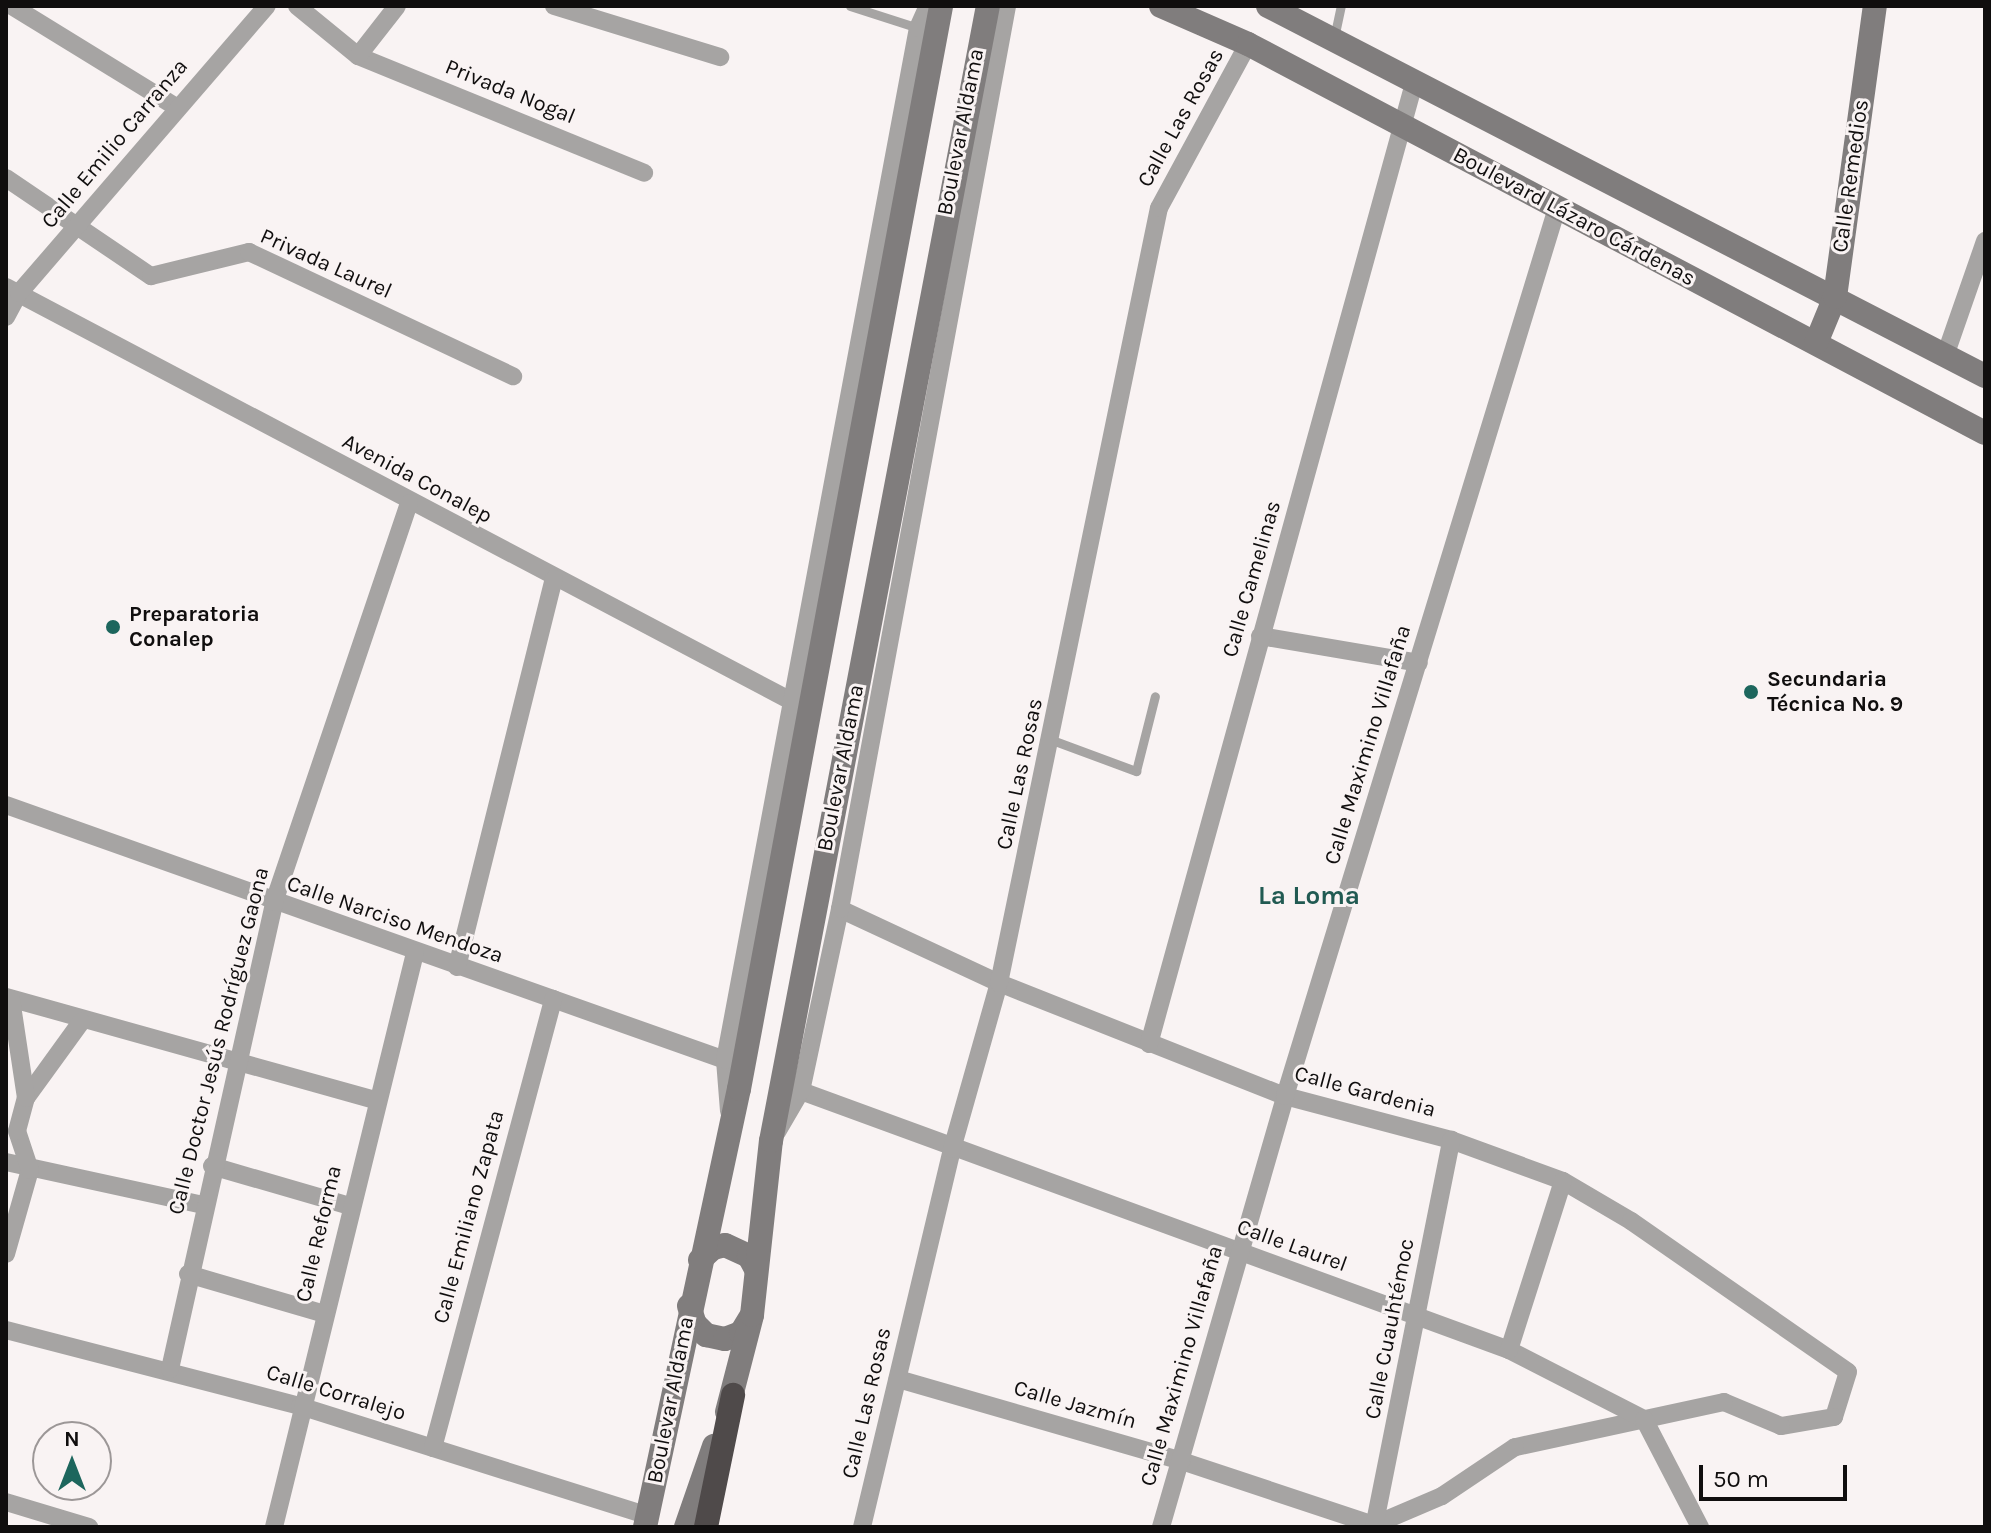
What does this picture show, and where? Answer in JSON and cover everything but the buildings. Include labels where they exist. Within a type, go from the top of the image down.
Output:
[{"type":"highway","points":[[706,1527],[733,1395]]},
{"type":"street","points":[[12,6],[176,107]]},
{"type":"street","name":"Calle Emilio Carranza","points":[[6,317],[12,290],[79,223],[176,107],[267,6]]},
{"type":"street","name":"Privada Nogal","points":[[297,6],[358,56],[644,173]]},
{"type":"street","points":[[358,56],[397,6]]},
{"type":"street","points":[[554,6],[720,57]]},
{"type":"street","name":"Boulevar Aldama","points":[[731,1133],[725,1060],[795,703],[918,28],[928,6]]},
{"type":"street","name":"Boulevar Aldama","points":[[646,1521],[689,1306],[731,1133],[941,6]]},
{"type":"street","name":"Boulevar Aldama","points":[[686,1527],[733,1395],[752,1315],[771,1141],[988,6]]},
{"type":"street","points":[[771,1141],[801,1091],[840,909],[1007,6]]},
{"type":"street","name":"Boulevard Lázaro Cárdenas","points":[[1161,6],[1248,44],[1985,433]]},
{"type":"street","name":"Boulevard Lázaro Cárdenas","points":[[1268,6],[1985,376]]},
{"type":"street","name":"Calle Remedios","points":[[1816,343],[1835,297],[1875,6]]},
{"type":"street","points":[[1300,71],[1327,37]]},
{"type":"street","name":"Calle Las Rosas","points":[[862,1527],[952,1149],[999,983],[1052,740],[1159,208],[1248,44]]},
{"type":"street","name":"Calle Camelinas","points":[[1149,1044],[1260,636],[1405,128],[1414,83]]},
{"type":"street","points":[[6,178],[79,223]]},
{"type":"street","name":"Calle Maximino Villafaña","points":[[1161,1527],[1285,1096],[1557,208]]},
{"type":"street","name":"Privada Laurel","points":[[79,223],[151,276],[249,252],[513,376]]},
{"type":"street","points":[[1945,356],[1985,241]]},
{"type":"street","name":"Avenida Conalep","points":[[12,290],[409,503],[795,703]]},
{"type":"street","name":"Calle Doctor Jesús Rodríguez Gaona","points":[[170,1369],[234,1065],[274,902],[409,503]]},
{"type":"street","points":[[457,967],[554,579]]},
{"type":"street","points":[[1260,636],[1419,663]]},
{"type":"street","name":"Calle Narciso Mendoza","points":[[6,805],[415,953],[725,1060]]},
{"type":"street","name":"Calle Gardenia","points":[[840,909],[999,983],[1285,1096],[1451,1140],[1563,1181],[1631,1221],[1848,1372],[1834,1417],[1781,1426],[1724,1402],[1644,1419]]},
{"type":"street","name":"Calle Reforma","points":[[274,1527],[300,1406],[375,1100],[415,953]]},
{"type":"street","points":[[26,1098],[9,998],[81,1022],[234,1065],[375,1100]]},
{"type":"street","name":"Calle Emiliano Zapata","points":[[433,1448],[553,999]]},
{"type":"street","points":[[6,1254],[30,1170],[17,1131],[26,1098],[81,1022]]},
{"type":"street","name":"Calle Laurel","points":[[801,1091],[952,1149],[1509,1350],[1644,1419]]},
{"type":"street","name":"Calle Cuauhtémoc","points":[[1374,1526],[1418,1318],[1451,1140]]},
{"type":"street","points":[[6,1162],[30,1170],[204,1205]]},
{"type":"street","points":[[212,1166],[350,1206]]},
{"type":"street","points":[[1509,1350],[1563,1181]]},
{"type":"street","points":[[700,1260],[713,1248],[725,1245],[749,1256],[756,1269]]},
{"type":"street","points":[[188,1274],[325,1314]]},
{"type":"street","points":[[689,1306],[695,1324],[706,1335],[725,1339],[741,1333],[752,1315]]},
{"type":"street","name":"Calle Corralejo","points":[[6,1330],[170,1369],[300,1406],[646,1521]]},
{"type":"street","name":"Calle Jazmín","points":[[898,1379],[1182,1461],[1374,1526]]},
{"type":"street","points":[[1374,1526],[1442,1496],[1515,1447],[1644,1419],[1700,1527]]},
{"type":"street","points":[[6,1502],[89,1527]]},
{"type":"lane","points":[[850,6],[918,28]]},
{"type":"lane","points":[[1327,37],[1341,6]]},
{"type":"lane","points":[[1052,740],[1136,771],[1155,696]]},
{"type":"place","name":"Preparatoria Conalep","points":[[113,627]]},
{"type":"place","name":"Secundaria Técnica No. 9","points":[[1751,692]]},
{"type":"district","name":"La Loma","points":[[1309,896]]}]
